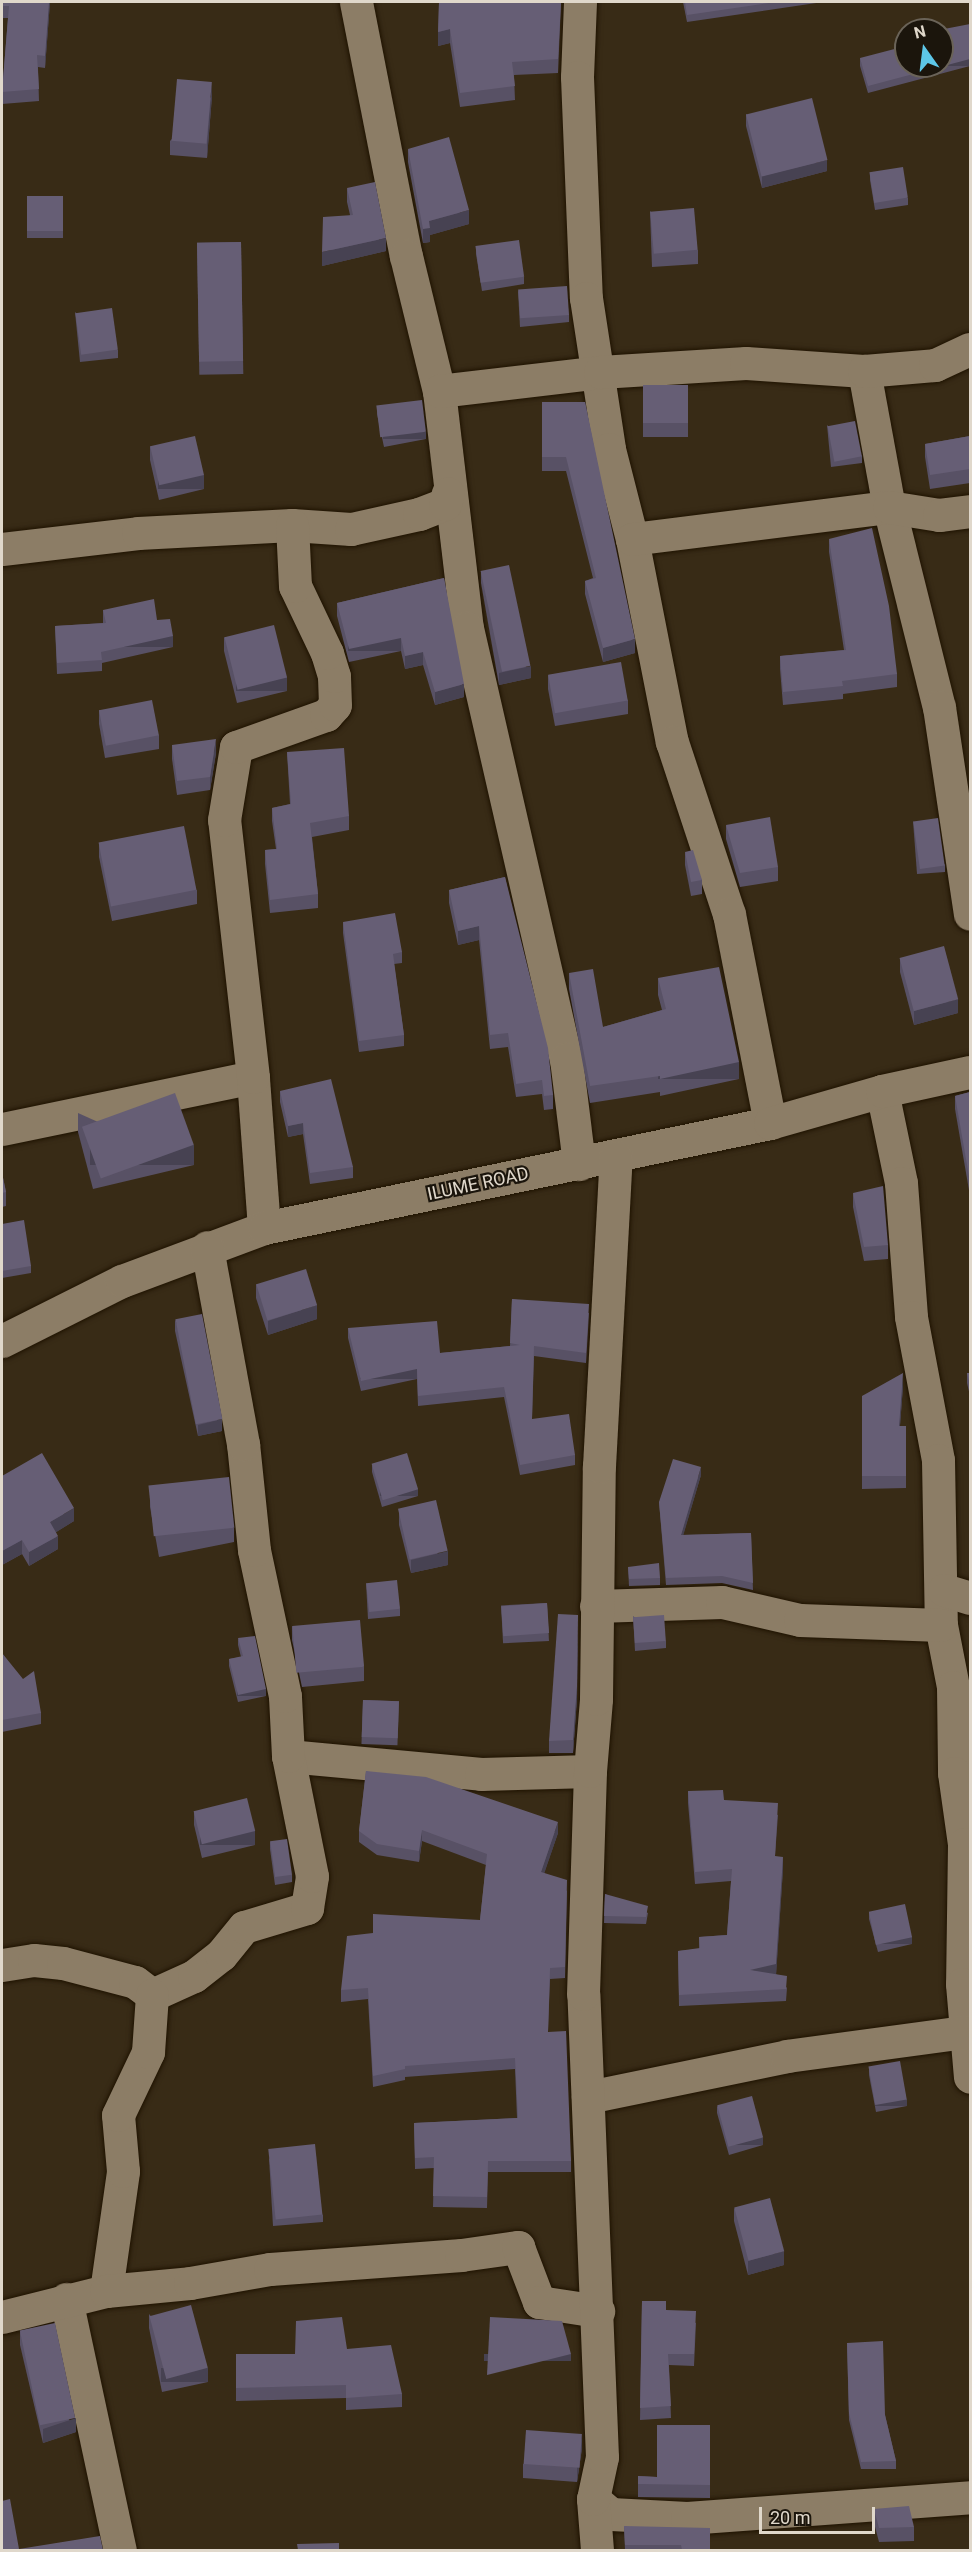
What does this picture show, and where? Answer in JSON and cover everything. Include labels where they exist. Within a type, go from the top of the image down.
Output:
[{"type":"street","points":[[356,2],[406,256],[439,391],[447,448],[448,493],[467,628],[566,1059],[579,1164]]},
{"type":"street","points":[[580,2],[577,77],[586,297],[600,372],[609,449],[632,539],[672,742],[729,914],[770,1123]]},
{"type":"street","points":[[439,391],[600,372],[746,363],[864,371],[935,365],[970,349]]},
{"type":"street","points":[[864,371],[889,507],[939,706],[970,914]]},
{"type":"street","points":[[2,549],[138,533],[292,525],[351,529],[418,514],[445,504],[448,493]]},
{"type":"street","points":[[632,539],[889,507],[939,515],[970,511]]},
{"type":"street","points":[[264,1228],[253,1077],[224,820],[233,751],[241,745],[326,715],[335,705],[334,676],[327,653],[295,586],[292,525]]},
{"type":"street","name":"ILUME ROAD","points":[[2,1341],[122,1281],[207,1247],[264,1228],[616,1157],[770,1123],[882,1091],[970,1072]]},
{"type":"street","points":[[2,1129],[253,1077]]},
{"type":"street","points":[[882,1091],[901,1183],[911,1317],[938,1460],[957,1594],[941,1625],[953,1688],[954,1773],[964,1844],[965,2032],[970,2078]]},
{"type":"street","points":[[597,2550],[593,2499],[602,2457],[598,2311],[583,1994],[590,1772],[597,1699],[596,1606],[605,1330],[616,1157]]},
{"type":"street","points":[[152,1995],[194,1976],[221,1955],[244,1927],[307,1908],[312,1876],[288,1756],[285,1696],[254,1550],[243,1444],[207,1247]]},
{"type":"street","points":[[596,1606],[722,1602],[800,1620],[941,1625]]},
{"type":"street","points":[[288,1756],[481,1774],[590,1772]]},
{"type":"street","points":[[2,1965],[34,1960],[63,1963],[135,1983],[152,1995]]},
{"type":"street","points":[[106,2291],[116,2247],[123,2171],[118,2115],[148,2052],[152,1995]]},
{"type":"street","points":[[588,2097],[787,2056],[965,2032]]},
{"type":"street","points":[[2,2317],[66,2299],[106,2291],[190,2283],[270,2269],[461,2255],[518,2247],[539,2302],[598,2311]]},
{"type":"street","points":[[66,2299],[120,2550]]},
{"type":"street","points":[[593,2499],[611,2514],[687,2518],[970,2497]]},
{"type":"building","points":[[2,2],[49,2],[45,56],[37,55],[39,89],[2,92],[9,6],[2,6]]},
{"type":"building","points":[[439,2],[561,2],[558,59],[512,62],[515,86],[460,93],[450,29],[438,32]]},
{"type":"building","points":[[685,2],[776,2],[687,15]]},
{"type":"building","points":[[970,24],[970,59],[954,63],[954,27]]},
{"type":"building","points":[[894,49],[894,78],[898,78],[868,86],[860,58]]},
{"type":"building","points":[[177,79],[212,82],[206,144],[172,141]]},
{"type":"building","points":[[812,98],[827,160],[762,177],[746,114]]},
{"type":"building","points":[[449,137],[469,210],[429,221],[430,228],[423,229],[408,149]]},
{"type":"building","points":[[903,167],[908,198],[874,203],[869,172]]},
{"type":"building","points":[[375,182],[386,238],[322,252],[323,217],[353,215],[347,188]]},
{"type":"building","points":[[27,196],[63,196],[63,231],[27,231]]},
{"type":"building","points":[[694,208],[698,250],[654,254],[650,212]]},
{"type":"building","points":[[519,240],[524,277],[481,283],[475,246]]},
{"type":"building","points":[[241,242],[243,361],[199,362],[197,243]]},
{"type":"building","points":[[567,286],[569,315],[520,318],[518,289]]},
{"type":"building","points":[[112,308],[118,350],[81,355],[75,313]]},
{"type":"building","points":[[643,385],[688,385],[688,423],[643,423]]},
{"type":"building","points":[[422,400],[426,432],[380,437],[376,406]]},
{"type":"building","points":[[542,402],[585,402],[635,639],[603,648],[585,581],[596,578],[566,457],[542,457]]},
{"type":"building","points":[[855,421],[862,456],[834,462],[828,426]]},
{"type":"building","points":[[195,436],[204,475],[159,485],[150,446]]},
{"type":"building","points":[[970,436],[970,469],[930,475],[925,444]]},
{"type":"building","points":[[872,528],[889,606],[897,674],[842,681],[843,686],[783,692],[780,656],[846,650],[829,539]]},
{"type":"building","points":[[509,565],[530,666],[502,672],[481,571]]},
{"type":"building","points":[[444,578],[464,684],[435,692],[423,652],[405,656],[401,638],[349,649],[337,603]]},
{"type":"building","points":[[154,599],[157,620],[170,619],[173,636],[101,652],[102,660],[57,663],[55,626],[106,623],[103,610]]},
{"type":"building","points":[[274,625],[287,677],[238,690],[225,637]]},
{"type":"building","points":[[621,662],[628,700],[555,713],[548,675]]},
{"type":"building","points":[[152,700],[159,735],[106,746],[99,710]]},
{"type":"building","points":[[216,739],[210,777],[177,781],[172,745]]},
{"type":"building","points":[[344,748],[349,816],[310,823],[318,894],[270,900],[265,850],[277,849],[272,808],[291,804],[287,752]]},
{"type":"building","points":[[770,817],[778,867],[740,873],[726,825]]},
{"type":"building","points":[[938,818],[945,866],[920,869],[913,821]]},
{"type":"building","points":[[184,826],[196,890],[111,906],[99,843]]},
{"type":"building","points":[[693,850],[702,880],[691,882],[685,852]]},
{"type":"building","points":[[505,877],[548,1048],[553,1095],[544,1096],[542,1080],[516,1084],[508,1033],[490,1035],[479,926],[458,931],[449,890]]},
{"type":"building","points":[[395,913],[402,952],[393,954],[404,1035],[359,1041],[343,922]]},
{"type":"building","points":[[944,946],[958,999],[914,1011],[900,958]]},
{"type":"building","points":[[719,967],[739,1062],[660,1079],[660,1076],[590,1086],[569,973],[593,969],[603,1027],[666,1009],[658,978]]},
{"type":"building","points":[[331,1079],[353,1167],[310,1173],[303,1123],[288,1126],[280,1091]]},
{"type":"building","points":[[970,1092],[970,1182],[955,1096]]},
{"type":"building","points":[[175,1093],[194,1145],[101,1179],[82,1127]]},
{"type":"building","points":[[2,1173],[6,1192],[2,1193]]},
{"type":"building","points":[[883,1186],[888,1245],[864,1247],[853,1193]]},
{"type":"building","points":[[24,1220],[31,1266],[2,1271],[2,1224]]},
{"type":"building","points":[[306,1269],[317,1305],[267,1321],[256,1284]]},
{"type":"building","points":[[512,1299],[589,1304],[586,1353],[534,1346],[532,1419],[569,1414],[575,1455],[520,1465],[504,1387],[418,1396],[417,1369],[361,1381],[348,1328],[437,1321],[440,1353],[520,1345],[510,1343]]},
{"type":"building","points":[[202,1314],[222,1419],[196,1424],[175,1319]]},
{"type":"building","points":[[903,1373],[899,1426],[906,1426],[906,1476],[862,1476],[862,1396]]},
{"type":"building","points":[[42,1453],[74,1508],[50,1522],[58,1536],[29,1552],[22,1540],[2,1551],[2,1476]]},
{"type":"building","points":[[407,1453],[418,1489],[383,1500],[372,1464]]},
{"type":"building","points":[[673,1459],[701,1467],[681,1535],[751,1533],[753,1583],[722,1576],[666,1578],[659,1502]]},
{"type":"building","points":[[229,1477],[234,1528],[154,1536],[148,1485]]},
{"type":"building","points":[[436,1500],[448,1551],[410,1559],[398,1509]]},
{"type":"building","points":[[659,1563],[660,1578],[629,1579],[628,1567]]},
{"type":"building","points":[[397,1580],[400,1609],[369,1612],[366,1583]]},
{"type":"building","points":[[547,1603],[549,1633],[503,1636],[501,1606]]},
{"type":"building","points":[[558,1614],[578,1615],[577,1686],[573,1740],[549,1741]]},
{"type":"building","points":[[664,1615],[666,1641],[635,1643],[633,1617]]},
{"type":"building","points":[[360,1620],[364,1667],[296,1673],[292,1626]]},
{"type":"building","points":[[255,1636],[266,1689],[238,1695],[229,1659],[243,1656],[238,1638]]},
{"type":"building","points":[[2,1653],[23,1679],[34,1671],[41,1713],[2,1720]]},
{"type":"building","points":[[363,1700],[399,1701],[398,1738],[362,1737]]},
{"type":"building","points":[[366,1771],[426,1777],[558,1822],[541,1872],[567,1880],[565,1967],[550,1968],[548,2032],[566,2031],[571,2161],[488,2161],[487,2197],[433,2196],[434,2157],[415,2158],[414,2123],[518,2118],[515,2058],[405,2066],[405,2069],[373,2076],[368,1988],[341,1990],[347,1936],[373,1933],[373,1914],[480,1920],[487,1854],[422,1830],[419,1851],[377,1844],[359,1831]]},
{"type":"building","points":[[723,1790],[724,1800],[778,1803],[775,1856],[783,1857],[776,1964],[750,1970],[787,1976],[786,1989],[679,1995],[678,1951],[700,1948],[699,1937],[727,1935],[732,1869],[695,1872],[688,1791]]},
{"type":"building","points":[[247,1798],[255,1831],[202,1844],[194,1811]]},
{"type":"building","points":[[287,1839],[292,1875],[275,1877],[270,1841]]},
{"type":"building","points":[[605,1894],[648,1906],[646,1917],[604,1916]]},
{"type":"building","points":[[905,1904],[912,1937],[876,1945],[869,1912]]},
{"type":"building","points":[[900,2061],[907,2099],[875,2105],[868,2067]]},
{"type":"building","points":[[752,2096],[763,2138],[728,2147],[717,2105]]},
{"type":"building","points":[[315,2144],[322,2215],[276,2220],[268,2149]]},
{"type":"building","points":[[770,2198],[784,2251],[748,2261],[734,2208]]},
{"type":"building","points":[[642,2301],[666,2301],[666,2310],[696,2311],[694,2354],[668,2354],[671,2406],[640,2408]]},
{"type":"building","points":[[191,2305],[208,2368],[166,2379],[149,2316]]},
{"type":"building","points":[[342,2317],[347,2349],[391,2345],[402,2394],[346,2398],[346,2385],[236,2388],[236,2354],[295,2354],[296,2321]]},
{"type":"building","points":[[490,2317],[562,2321],[571,2354],[487,2375]]},
{"type":"building","points":[[55,2323],[75,2418],[40,2425],[20,2330]]},
{"type":"building","points":[[883,2341],[885,2415],[896,2461],[861,2462],[849,2413],[847,2343]]},
{"type":"building","points":[[657,2425],[710,2425],[710,2485],[638,2484],[638,2476],[657,2477]]},
{"type":"building","points":[[526,2430],[582,2434],[579,2468],[524,2464]]},
{"type":"building","points":[[10,2499],[19,2549],[100,2536],[103,2550],[2,2550],[2,2501]]},
{"type":"building","points":[[909,2506],[914,2527],[879,2528],[874,2509]]},
{"type":"building","points":[[624,2526],[710,2528],[710,2550],[682,2550],[681,2545],[625,2545]]},
{"type":"building","points":[[339,2543],[339,2550],[298,2550],[297,2544]]}]
